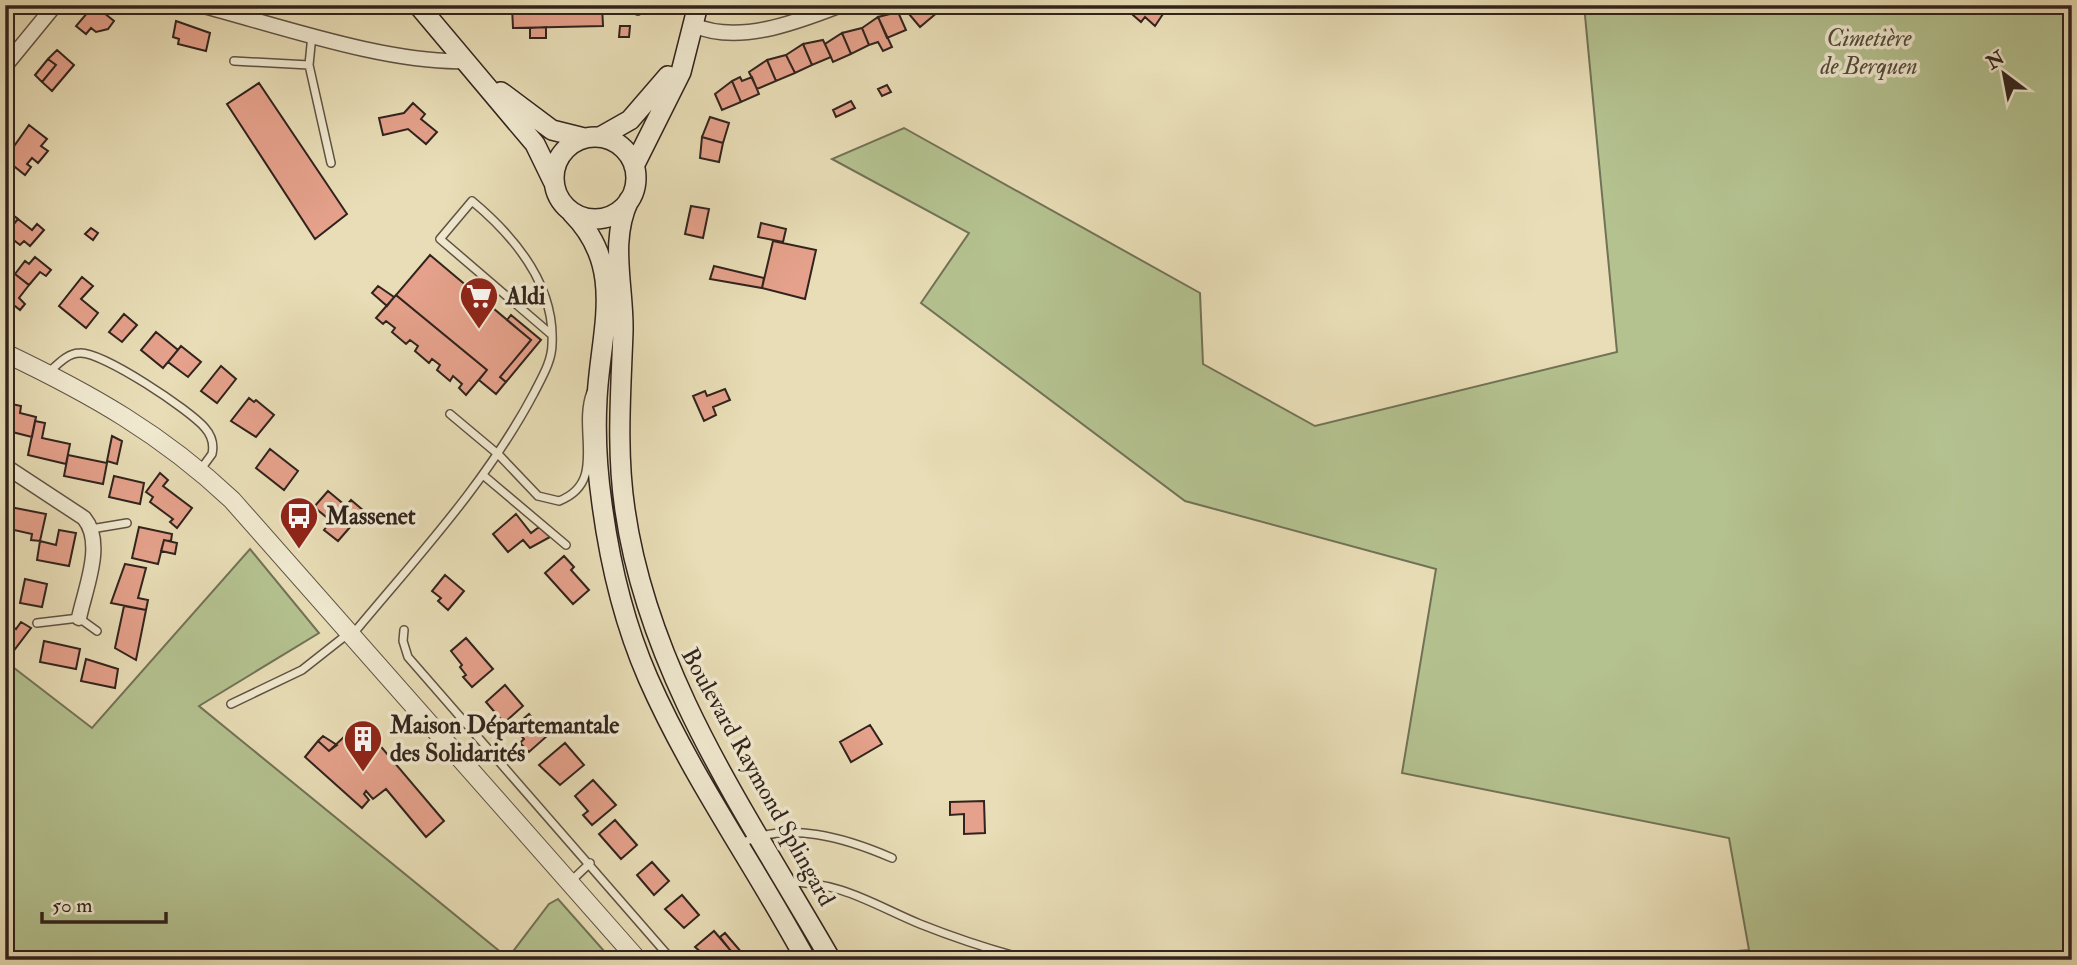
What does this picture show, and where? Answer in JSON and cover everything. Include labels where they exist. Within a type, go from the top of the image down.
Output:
[{"type":"main road","points":[[418,5],[466,61],[493,99],[535,144],[554,182],[558,198],[572,213],[585,218],[603,219],[616,214],[629,200],[635,186],[634,166],[623,148],[552,130],[466,61]]},
{"type":"main road","points":[[634,166],[681,72],[698,5]]},
{"type":"main road","points":[[554,182],[556,165],[562,153],[624,126],[655,95],[672,69],[693,25]]},
{"type":"main road","name":"Boulevard Raymond Splingard","points":[[629,200],[621,218],[617,244],[623,328],[620,435],[629,531],[659,647],[694,721],[831,960]]},
{"type":"main road","name":"Boulevard Raymond Splingard","points":[[572,213],[592,237],[605,278],[607,314],[591,436],[609,548],[637,651],[666,716],[806,960]]},
{"type":"street","points":[[5,66],[55,5]]},
{"type":"street","points":[[200,5],[312,35],[440,61],[466,61]]},
{"type":"street","points":[[693,25],[715,33],[743,32],[797,20],[841,5]]},
{"type":"street","points":[[5,353],[131,419],[200,470],[243,510],[638,960]]},
{"type":"street","points":[[5,466],[84,518],[91,529],[94,545],[79,618]]},
{"type":"lane","points":[[312,35],[309,65],[331,163]]},
{"type":"lane","points":[[234,61],[309,65]]},
{"type":"lane","points":[[231,704],[302,670],[351,633],[499,455],[549,362],[552,335],[545,297],[518,246],[500,224],[472,201],[440,239],[552,335]]},
{"type":"lane","points":[[5,252],[10,256],[5,262]]},
{"type":"lane","points":[[48,374],[68,356],[81,353],[103,360],[150,387],[194,418],[209,434],[212,454],[200,470]]},
{"type":"lane","points":[[450,414],[499,455],[538,496],[559,501],[579,490],[584,483],[591,436],[620,435]]},
{"type":"lane","points":[[483,475],[566,545]]},
{"type":"lane","points":[[91,529],[127,523]]},
{"type":"lane","points":[[37,623],[79,618],[97,631]]},
{"type":"lane","points":[[404,631],[403,641],[408,657],[672,960]]},
{"type":"lane","points":[[739,844],[759,834],[812,834],[854,842],[892,858]]},
{"type":"lane","points":[[570,882],[590,863]]},
{"type":"lane","points":[[786,882],[817,882],[857,893],[919,923],[990,950],[1029,960]]},
{"type":"green space","name":"Cimetière de Berquen","points":[[1584,5],[2072,5],[2072,960],[1659,960],[1657,958],[1749,950],[1729,838],[1402,773],[1436,569],[1185,501],[921,303],[969,233],[832,159],[904,128],[1200,293],[1203,364],[1315,426],[1617,352]]},
{"type":"green space","points":[[250,549],[319,633],[199,706],[508,958],[549,904],[558,899],[612,960],[5,960],[5,661],[92,728]]},
{"type":"building","points":[[94,5],[114,21],[108,29],[96,32],[91,28],[86,34],[76,26]]},
{"type":"building","points":[[501,5],[602,5],[603,26],[513,28],[512,7]]},
{"type":"building","points":[[916,5],[935,5],[939,11],[920,27],[909,14],[916,10]]},
{"type":"building","points":[[1130,5],[1159,5],[1165,11],[1155,26],[1145,17],[1141,22],[1126,9]]},
{"type":"building","points":[[1175,5],[1200,5],[1201,10],[1175,12]]},
{"type":"building","points":[[1200,5],[1226,5],[1227,8],[1201,10]]},
{"type":"building","points":[[898,12],[906,30],[887,38],[878,17]]},
{"type":"building","points":[[878,17],[892,47],[883,51],[878,42],[869,45],[862,28]]},
{"type":"building","points":[[176,21],[210,33],[206,51],[178,44],[179,39],[173,37]]},
{"type":"building","points":[[620,26],[630,26],[629,37],[619,37]]},
{"type":"building","points":[[546,27],[546,38],[530,38],[530,28]]},
{"type":"building","points":[[862,28],[869,45],[851,54],[842,33]]},
{"type":"building","points":[[842,33],[851,54],[833,62],[825,44]]},
{"type":"building","points":[[823,40],[831,57],[812,65],[803,44]]},
{"type":"building","points":[[803,44],[812,65],[795,73],[786,55]]},
{"type":"building","points":[[57,50],[74,65],[52,91],[42,82],[56,65],[48,59]]},
{"type":"building","points":[[786,55],[795,73],[776,81],[767,60]]},
{"type":"building","points":[[48,59],[56,65],[42,82],[35,75]]},
{"type":"building","points":[[767,60],[776,81],[757,89],[749,72]]},
{"type":"building","points":[[740,77],[742,81],[752,77],[759,94],[741,102],[732,81]]},
{"type":"building","points":[[732,81],[741,102],[722,110],[715,94]]},
{"type":"building","points":[[259,83],[347,214],[315,239],[227,104]]},
{"type":"building","points":[[887,85],[891,92],[882,96],[878,89]]},
{"type":"building","points":[[851,101],[855,108],[836,117],[833,110]]},
{"type":"building","points":[[413,103],[425,114],[421,119],[437,132],[426,144],[408,129],[383,135],[379,118],[404,113]]},
{"type":"building","points":[[710,117],[729,123],[723,143],[702,137]]},
{"type":"building","points":[[29,125],[47,139],[41,146],[48,151],[38,163],[32,158],[27,164],[31,167],[25,175],[5,159]]},
{"type":"building","points":[[702,137],[723,143],[719,162],[700,158]]},
{"type":"building","points":[[691,206],[709,209],[703,238],[685,234]]},
{"type":"building","points":[[5,209],[18,219],[6,234],[5,233]]},
{"type":"building","points":[[18,219],[32,230],[37,224],[44,230],[30,246],[24,241],[20,245],[6,234]]},
{"type":"building","points":[[761,223],[786,229],[783,242],[758,237]]},
{"type":"building","points":[[91,228],[98,233],[93,240],[85,234]]},
{"type":"building","points":[[773,241],[816,250],[805,299],[762,288]]},
{"type":"building","name":"Aldi","points":[[430,255],[531,340],[500,377],[506,382],[496,394],[479,380],[487,370],[396,295]]},
{"type":"building","points":[[35,257],[51,270],[46,276],[40,272],[29,285],[15,274],[25,261],[29,264]]},
{"type":"building","points":[[714,266],[764,278],[762,288],[710,279]]},
{"type":"building","points":[[15,274],[29,285],[19,298],[25,304],[20,310],[5,298],[5,287]]},
{"type":"building","points":[[82,277],[93,286],[81,299],[98,313],[86,328],[59,306]]},
{"type":"building","points":[[378,286],[394,297],[387,306],[372,293]]},
{"type":"building","points":[[396,295],[487,370],[466,395],[459,388],[462,384],[453,376],[450,381],[437,370],[440,365],[432,359],[429,363],[415,351],[418,346],[410,340],[406,344],[392,332],[395,328],[376,318]]},
{"type":"building","points":[[124,314],[137,325],[122,342],[109,332]]},
{"type":"building","points":[[511,315],[541,340],[506,382],[500,377],[531,340],[507,320]]},
{"type":"building","points":[[156,332],[178,350],[163,368],[141,350]]},
{"type":"building","points":[[181,346],[201,362],[188,377],[168,362]]},
{"type":"building","points":[[221,366],[236,379],[217,403],[201,391]]},
{"type":"building","points":[[725,389],[730,400],[713,407],[716,415],[704,421],[693,396],[705,391],[707,396]]},
{"type":"building","points":[[249,398],[254,402],[256,400],[274,415],[256,437],[231,421]]},
{"type":"building","points":[[7,403],[21,406],[20,413],[36,417],[32,437],[8,431],[5,435]]},
{"type":"building","points":[[35,421],[45,423],[42,438],[70,444],[66,464],[28,455]]},
{"type":"building","points":[[112,436],[122,441],[117,464],[107,461]]},
{"type":"building","points":[[270,449],[298,471],[284,490],[256,468]]},
{"type":"building","points":[[68,455],[107,463],[103,484],[64,476]]},
{"type":"building","points":[[160,473],[168,480],[163,486],[192,508],[177,528],[170,522],[173,519],[150,502],[153,497],[146,492]]},
{"type":"building","points":[[114,476],[144,483],[140,504],[109,497]]},
{"type":"building","points":[[328,491],[346,506],[351,500],[364,511],[338,541],[324,530],[331,521],[314,507]]},
{"type":"building","points":[[5,506],[46,514],[40,541],[31,540],[32,534],[5,528]]},
{"type":"building","points":[[516,514],[531,533],[539,527],[550,537],[530,548],[523,540],[508,552],[493,534]]},
{"type":"building","points":[[139,527],[172,534],[171,541],[164,540],[158,564],[132,558]]},
{"type":"building","points":[[59,530],[76,533],[69,566],[37,560],[40,541],[56,545]]},
{"type":"building","points":[[164,540],[177,543],[175,554],[161,551]]},
{"type":"building","points":[[564,556],[574,567],[571,570],[589,590],[573,604],[545,573]]},
{"type":"building","points":[[125,564],[146,568],[138,598],[148,600],[146,610],[111,603]]},
{"type":"building","points":[[445,575],[464,591],[448,610],[438,601],[441,598],[432,591]]},
{"type":"building","points":[[25,579],[47,584],[42,607],[20,603]]},
{"type":"building","points":[[124,606],[146,610],[136,660],[115,648]]},
{"type":"building","points":[[5,621],[16,629],[21,622],[31,628],[12,653],[5,648]]},
{"type":"building","points":[[466,638],[493,669],[472,687],[463,677],[466,675],[460,667],[462,665],[451,651]]},
{"type":"building","points":[[44,641],[80,649],[76,669],[40,662]]},
{"type":"building","points":[[86,659],[118,669],[115,688],[81,681]]},
{"type":"building","points":[[505,685],[523,706],[504,723],[486,702]]},
{"type":"building","points":[[529,714],[547,736],[529,752],[520,743],[524,739],[514,727]]},
{"type":"building","name":"Maison Départemantale des Solidarités","points":[[360,722],[444,821],[426,837],[386,789],[373,799],[366,791],[364,794],[369,800],[362,808],[305,757],[318,741],[329,751]]},
{"type":"building","points":[[870,725],[882,744],[851,762],[840,742]]},
{"type":"building","points":[[323,736],[337,745],[329,751],[318,741]]},
{"type":"building","points":[[565,743],[584,765],[560,785],[539,765]]},
{"type":"building","points":[[593,780],[616,805],[592,825],[583,815],[588,811],[575,796]]},
{"type":"building","points":[[984,801],[985,833],[964,834],[964,814],[950,815],[950,802]]},
{"type":"building","points":[[615,820],[637,845],[621,859],[599,834]]},
{"type":"building","points":[[652,862],[669,881],[654,895],[637,875]]},
{"type":"building","points":[[682,895],[699,915],[684,928],[665,909]]},
{"type":"building","points":[[714,931],[731,951],[721,960],[710,960],[695,947]]},
{"type":"building","points":[[725,933],[742,953],[734,960],[727,954],[731,951],[720,937]]},
{"type":"place","name":"Aldi","points":[[479,330]]},
{"type":"place","name":"Massenet","points":[[299,550]]},
{"type":"place","name":"Maison Départemantale des Solidarités","points":[[363,773]]}]
